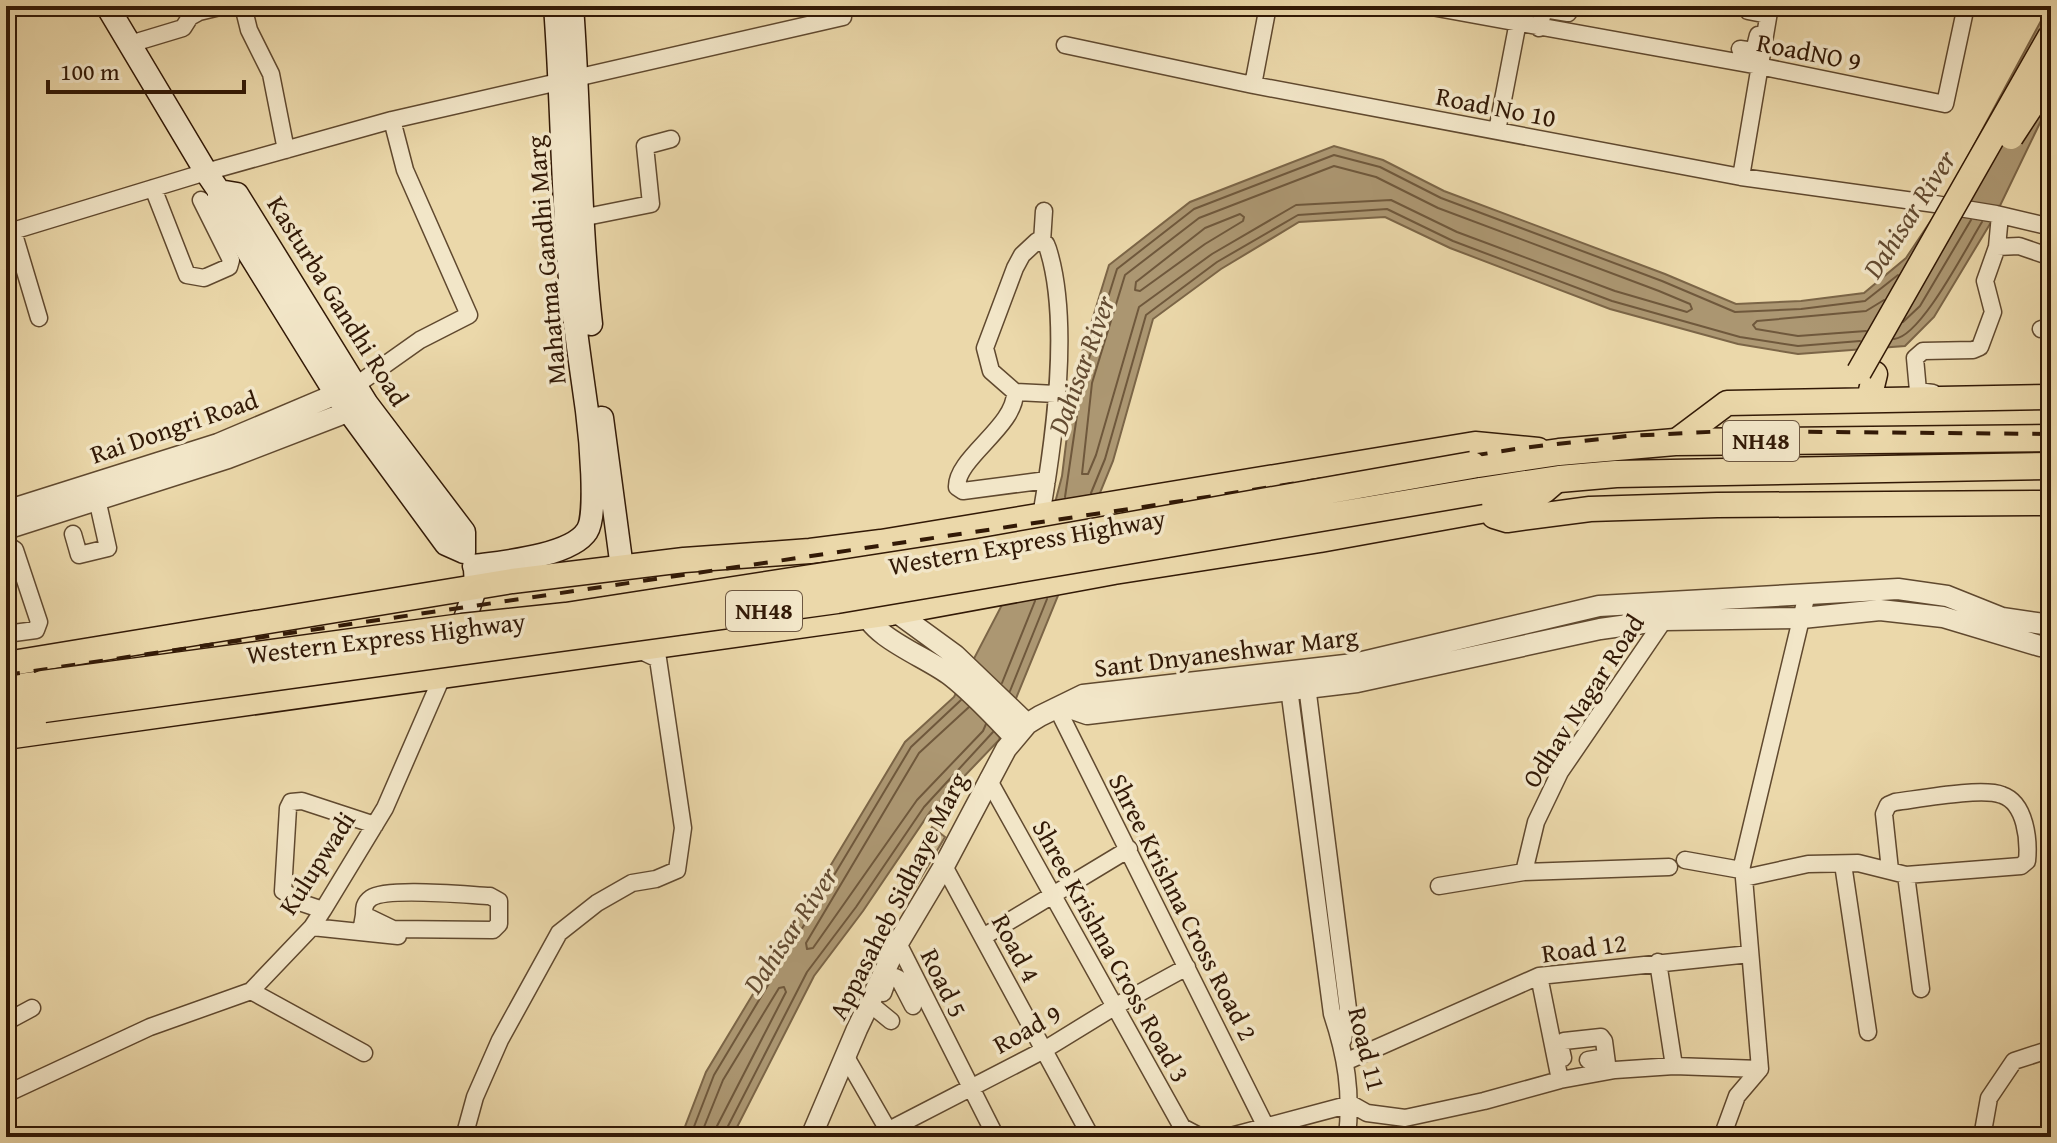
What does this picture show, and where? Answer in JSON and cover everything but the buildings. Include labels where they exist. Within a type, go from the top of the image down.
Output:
[{"type":"highway","name":"Western Express Highway","points":[[6,714],[44,696],[384,637],[566,616],[979,552],[1559,452],[1675,442],[2051,438]]},
{"type":"highway","name":"Western Express Highway","points":[[6,689],[44,696],[826,602],[1478,501],[1559,479],[1687,472],[2051,466]]},
{"type":"main road","name":"Kasturba Gandhi Road","points":[[107,6],[206,172],[210,195],[237,194],[352,399],[464,532],[488,572]]},
{"type":"main road","name":"Mahatma Gandhi Marg","points":[[488,572],[580,541],[590,528],[593,509],[589,425],[570,280],[569,78],[555,6]]},
{"type":"main road","points":[[572,6],[569,78],[581,218],[602,422],[622,568],[637,649]]},
{"type":"main road","points":[[1869,399],[1867,373],[2051,35]]},
{"type":"main road","points":[[1842,399],[1879,362],[1959,223],[2051,76]]},
{"type":"main road","points":[[1675,442],[1727,403],[2051,397]]},
{"type":"main road","points":[[6,664],[488,572],[622,568],[881,542],[1475,444],[1559,452]]},
{"type":"main road","points":[[6,737],[896,612],[1114,572],[1320,540],[1478,501],[1507,520],[1590,509],[1685,506],[2051,503]]},
{"type":"main road","points":[[976,598],[1038,517]]},
{"type":"main road","name":"Kulupwadi","points":[[442,677],[488,572]]},
{"type":"street","points":[[130,44],[183,28],[190,17],[199,12],[224,6]]},
{"type":"street","points":[[243,6],[249,30],[271,74],[286,150]]},
{"type":"street","points":[[1253,85],[1268,6]]},
{"type":"street","name":"RoadNO 9","points":[[1426,6],[1539,28],[1755,36],[1945,104],[1966,6]]},
{"type":"street","points":[[1497,131],[1521,6]]},
{"type":"street","points":[[1539,28],[1543,9],[1568,13],[1573,6]]},
{"type":"street","points":[[39,318],[10,232],[206,172],[392,120],[843,17]]},
{"type":"street","points":[[1741,177],[1755,36]]},
{"type":"street","name":"Road No 10","points":[[1065,45],[1253,85],[1741,177],[1998,214],[2051,227]]},
{"type":"street","points":[[6,529],[64,500],[97,499],[137,477],[228,458],[352,399],[420,340],[469,315],[405,170],[392,120]]},
{"type":"street","points":[[581,218],[651,204],[644,151],[649,144],[671,139]]},
{"type":"street","points":[[153,188],[187,275],[197,278],[229,267],[231,260],[210,195]]},
{"type":"street","points":[[1038,517],[1047,480],[1056,394],[1057,284],[1048,249],[1042,242],[1044,211]]},
{"type":"street","points":[[1998,214],[1997,247],[1985,281],[1993,312],[1980,347],[1918,353],[1915,358],[1918,391],[2051,389]]},
{"type":"street","points":[[1042,242],[1033,244],[1022,255],[984,354],[991,371],[1015,392],[1056,394]]},
{"type":"street","points":[[1997,247],[2019,246],[2051,257]]},
{"type":"street","points":[[1015,392],[1014,406],[982,449],[959,472],[957,487],[969,491],[1047,480]]},
{"type":"street","name":"Rai Dongri Road","points":[[6,511],[64,500],[137,477]]},
{"type":"street","points":[[73,534],[79,555],[108,548],[97,499]]},
{"type":"street","points":[[881,542],[896,612],[1014,724],[1060,707]]},
{"type":"street","points":[[6,544],[15,550],[39,622],[36,630],[6,634]]},
{"type":"street","points":[[847,546],[865,616],[881,631],[949,663]]},
{"type":"street","name":"Sant Dnyaneshwar Marg","points":[[1060,707],[1087,714],[1297,680],[1357,682],[1600,629],[1665,611],[1807,594],[1898,589],[1947,596],[2002,618],[2051,625]]},
{"type":"street","points":[[1439,886],[1524,872],[1677,864],[1741,870],[1807,594]]},
{"type":"street","name":"Sant Dnyaneshwar Marg","points":[[1665,611],[1802,618],[1880,610],[1943,617],[2051,647]]},
{"type":"street","name":"Odhav Nagar Road","points":[[1524,872],[1536,822],[1560,772],[1665,611]]},
{"type":"street","points":[[464,1137],[475,1097],[500,1040],[559,933],[597,903],[632,883],[656,879],[677,870],[683,828],[658,659],[637,649]]},
{"type":"street","name":"Kulupwadi","points":[[6,1094],[150,1027],[251,991],[312,927],[375,825],[442,677]]},
{"type":"street","name":"Road 11","points":[[1297,680],[1348,1009],[1344,1054],[1351,1104],[1367,1113],[1405,1118],[1484,1101],[1607,1064],[1760,1069]]},
{"type":"street","name":"Shree Krishna Cross Road 2","points":[[1060,707],[1266,1127]]},
{"type":"street","name":"Appasaheb Sidhaye Marg","points":[[811,1137],[846,1057],[873,1006],[898,943],[944,866],[1014,724]]},
{"type":"street","name":"Shree Krishna Cross Road 3","points":[[988,779],[1182,1127],[1201,1137]]},
{"type":"street","points":[[1722,1137],[1737,1096],[1760,1069],[1744,878],[1808,864],[1858,863],[1898,872],[2021,866],[2027,861],[2028,852],[2024,820],[2016,807],[2002,795],[1984,793],[1895,802],[1888,805],[1884,814],[1898,872],[1921,989]]},
{"type":"street","points":[[323,910],[291,898],[283,891],[288,808],[291,802],[302,801],[375,825]]},
{"type":"street","points":[[983,937],[1129,849]]},
{"type":"street","points":[[1843,864],[1868,1032]]},
{"type":"street","name":"Road 4","points":[[944,866],[1091,1137]]},
{"type":"street","points":[[361,932],[365,904],[371,898],[388,892],[490,896],[499,901],[499,924],[493,930],[393,929],[364,915]]},
{"type":"street","points":[[312,927],[407,937]]},
{"type":"street","name":"Road 5","points":[[898,943],[912,993],[996,1137]]},
{"type":"street","name":"Road 12","points":[[1344,1054],[1539,976],[1750,954]]},
{"type":"street","points":[[1658,962],[1674,1066]]},
{"type":"street","name":"Road 9","points":[[890,1134],[1187,967]]},
{"type":"street","points":[[891,1021],[873,1006],[891,976],[899,979],[912,993]]},
{"type":"street","points":[[1539,976],[1560,1080]]},
{"type":"street","points":[[251,991],[364,1053]]},
{"type":"street","points":[[6,1022],[32,1008]]},
{"type":"street","points":[[1563,1058],[1560,1045],[1564,1041],[1601,1037],[1607,1064],[1588,1060]]},
{"type":"street","points":[[1982,1137],[1989,1098],[2014,1061],[2051,1049]]},
{"type":"street","points":[[846,1057],[890,1134]]},
{"type":"street","points":[[1227,1137],[1351,1104],[1347,1137]]},
{"type":"shaded area","points":[[932,827],[945,837],[916,886],[904,876]]},
{"type":"water","name":"Dahisar River","points":[[2049,6],[2051,100],[1996,214],[1934,317],[1905,346],[1798,354],[1738,344],[1610,309],[1450,248],[1385,217],[1299,222],[1221,269],[1153,319],[1113,461],[999,740],[930,812],[863,911],[814,976],[732,1137],[681,1137],[706,1072],[905,742],[954,697],[1055,503],[1062,476],[1074,379],[1109,265],[1190,202],[1334,146],[1383,160],[1444,191],[1736,304],[1801,301],[1864,293],[1906,258],[1944,201]]},
{"type":"railway","points":[[6,675],[1522,448],[1627,436],[1728,431],[2051,434]]}]
